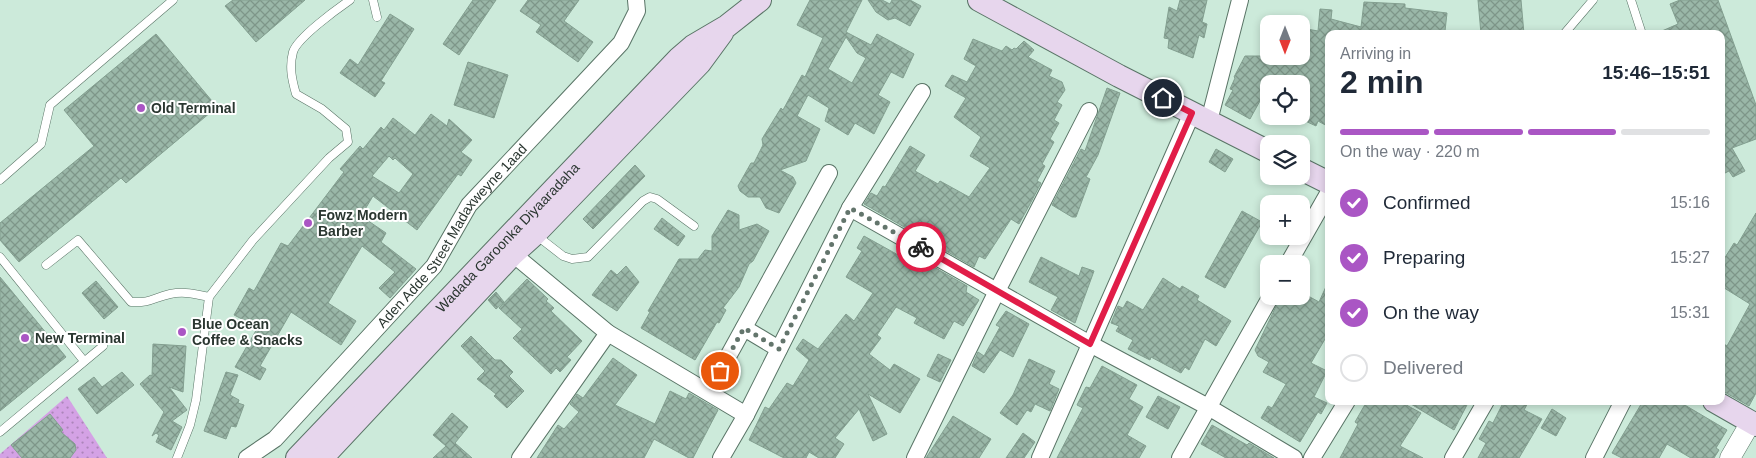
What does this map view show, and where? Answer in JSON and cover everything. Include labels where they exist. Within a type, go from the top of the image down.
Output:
[{"type":"main road","name":"Wadada Garoonka Diyaaradaha","points":[[296,458],[680,58],[693,46],[727,26],[760,0]]},
{"type":"main road","points":[[979,0],[1260,147]]},
{"type":"main road","name":"Wadada Garoonka Diyaaradaha","points":[[322,458],[513,254],[535,234],[700,63],[727,26]]},
{"type":"main road","points":[[1310,174],[1325,181]]},
{"type":"main road","points":[[1722,405],[1754,420]]},
{"type":"street","name":"Aden Adde Street Madaxweyne 1aad","points":[[247,458],[275,439],[434,266],[468,205],[621,42],[637,11],[636,0]]},
{"type":"street","points":[[1040,458],[1090,344],[1200,117],[1240,0]]},
{"type":"street","points":[[721,458],[746,415],[850,208],[922,92]]},
{"type":"street","points":[[916,458],[997,291],[1089,111]]},
{"type":"street","points":[[720,371],[829,173]]},
{"type":"street","points":[[1293,255],[1325,199]]},
{"type":"street","points":[[850,208],[1090,344],[1210,408],[1294,458]]},
{"type":"street","points":[[513,254],[608,333],[746,415]]},
{"type":"street","points":[[1180,458],[1210,408],[1265,305]]},
{"type":"street","points":[[744,328],[779,349]]},
{"type":"street","points":[[520,458],[608,333]]},
{"type":"street","points":[[1312,458],[1345,405]]},
{"type":"street","points":[[1453,458],[1484,405]]},
{"type":"street","points":[[1594,458],[1621,405]]},
{"type":"street","points":[[1730,458],[1754,420]]},
{"type":"lane","points":[[0,180],[41,144],[50,105],[173,0]]},
{"type":"lane","points":[[178,458],[196,400],[209,297],[253,240],[329,158],[348,142],[346,129],[322,109],[296,94],[290,73],[293,50],[326,16],[350,0]]},
{"type":"lane","points":[[373,0],[377,17]]},
{"type":"lane","points":[[1568,30],[1594,0]]},
{"type":"lane","points":[[1631,0],[1641,30]]},
{"type":"lane","points":[[535,234],[563,256],[581,260],[588,257],[643,200],[650,197],[657,199],[694,226]]},
{"type":"lane","points":[[46,265],[78,240],[131,302],[149,302],[169,294],[187,292],[209,297]]},
{"type":"lane","points":[[0,257],[84,361]]},
{"type":"lane","points":[[0,432],[103,346]]},
{"type":"shaded area","points":[[67,396],[107,458],[0,458],[0,454]]},
{"type":"building","points":[[233,0],[305,0],[256,42],[225,6]]},
{"type":"building","points":[[473,0],[496,0],[459,55],[443,44]]},
{"type":"building","points":[[528,0],[579,0],[564,21],[593,42],[578,62],[536,32],[541,25],[520,11]]},
{"type":"building","points":[[810,0],[862,0],[846,32],[871,45],[877,34],[914,54],[903,78],[891,72],[878,95],[890,102],[874,134],[855,123],[848,135],[825,121],[829,108],[808,95],[797,116],[820,129],[806,161],[780,170],[793,177],[796,183],[779,213],[766,208],[760,197],[748,197],[740,191],[738,186],[751,163],[754,163],[763,145],[762,139],[765,134],[781,108],[783,110],[802,75],[805,77],[823,38],[797,25]],"holes":[[[846,37],[857,53],[866,58],[852,83],[828,69]]]},
{"type":"building","points":[[868,0],[882,0],[890,4],[892,0],[910,0],[921,6],[910,26],[895,18],[888,20],[876,12]]},
{"type":"building","points":[[1180,0],[1207,0],[1202,22],[1207,24],[1204,38],[1199,35],[1193,58],[1168,48],[1169,39],[1164,38],[1169,7],[1177,11]]},
{"type":"building","points":[[1478,0],[1521,0],[1524,30],[1481,30]]},
{"type":"building","points":[[1680,0],[1718,0],[1756,105],[1756,139],[1732,148],[1745,171],[1733,177],[1729,171],[1725,173],[1725,30],[1664,30],[1678,24],[1670,4]]},
{"type":"building","points":[[1364,2],[1405,4],[1405,8],[1447,13],[1445,30],[1325,30],[1325,125],[1318,121],[1316,126],[1310,123],[1310,75],[1260,75],[1260,101],[1250,119],[1225,105],[1233,90],[1230,89],[1234,77],[1245,56],[1260,56],[1260,65],[1310,65],[1310,30],[1318,31],[1320,9],[1332,10],[1331,19],[1361,27]]},
{"type":"building","points":[[390,14],[414,29],[381,81],[385,83],[375,97],[340,73],[350,59],[358,65]]},
{"type":"building","name":"Old Terminal","points":[[156,34],[217,107],[126,183],[121,178],[19,262],[0,240],[0,223],[94,146],[64,110]]},
{"type":"building","points":[[973,39],[1002,51],[1006,46],[1012,50],[1016,49],[1024,41],[1034,50],[1028,57],[1052,70],[1049,76],[1062,82],[1065,90],[1057,102],[1062,105],[1054,120],[1059,123],[1050,139],[1054,142],[1042,164],[1045,166],[1037,181],[1041,183],[1019,224],[1011,219],[985,259],[979,256],[974,267],[864,204],[871,193],[877,196],[883,186],[885,187],[910,146],[925,155],[915,171],[938,184],[940,181],[969,197],[990,168],[970,156],[981,137],[954,117],[966,98],[945,86],[952,75],[967,82],[976,66],[964,59]]},
{"type":"building","points":[[468,62],[508,75],[494,118],[454,105]]},
{"type":"building","points":[[1107,88],[1120,93],[1098,155],[1086,177],[1090,179],[1076,217],[1072,217],[1052,205],[1081,149],[1085,151]]},
{"type":"building","points":[[431,114],[447,126],[449,119],[472,140],[461,152],[472,160],[461,176],[458,174],[417,230],[373,196],[361,216],[386,233],[381,242],[416,269],[390,298],[379,288],[395,272],[362,246],[328,303],[356,321],[341,345],[291,312],[260,366],[266,369],[260,380],[235,367],[258,327],[234,315],[249,288],[254,291],[281,243],[288,246],[344,172],[340,169],[360,146],[363,149],[381,127],[384,130],[393,118],[415,135]],"holes":[[[389,156],[393,160],[395,158],[413,174],[399,193],[372,176]]]},
{"type":"building","points":[[1216,149],[1233,159],[1225,172],[1209,162]]},
{"type":"building","points":[[635,165],[645,176],[593,229],[583,219]]},
{"type":"building","points":[[728,210],[739,215],[739,230],[757,224],[769,231],[753,261],[749,264],[739,287],[723,308],[726,310],[719,323],[717,322],[695,360],[641,328],[650,312],[648,311],[679,259],[698,259],[705,250],[712,251],[712,236]]},
{"type":"building","points":[[1242,211],[1260,221],[1260,226],[1225,288],[1205,277]]},
{"type":"building","points":[[1756,213],[1756,393],[1749,406],[1725,392],[1725,345],[1727,346],[1750,304],[1725,288],[1725,258],[1734,243],[1737,245]]},
{"type":"building","points":[[662,218],[685,236],[678,246],[654,229]]},
{"type":"building","points":[[864,236],[909,261],[913,255],[967,286],[966,292],[979,300],[963,326],[954,321],[944,339],[914,323],[917,318],[896,307],[877,335],[881,338],[869,354],[890,370],[894,364],[920,379],[900,413],[868,394],[887,434],[873,441],[859,409],[835,438],[844,444],[835,458],[819,458],[809,452],[806,458],[784,458],[749,440],[765,407],[769,409],[787,383],[793,386],[809,360],[796,349],[803,339],[818,349],[846,314],[854,321],[873,293],[846,277],[862,251],[857,248]]},
{"type":"building","points":[[1041,257],[1079,276],[1082,267],[1094,271],[1075,323],[1051,310],[1058,297],[1029,282]]},
{"type":"building","points":[[626,266],[639,282],[617,311],[592,295],[611,270],[617,275]]},
{"type":"building","name":"New Terminal","points":[[0,277],[66,357],[0,411]]},
{"type":"building","points":[[1163,278],[1180,289],[1182,286],[1199,296],[1197,300],[1231,321],[1216,346],[1205,339],[1189,370],[1185,367],[1181,373],[1151,357],[1150,360],[1128,349],[1133,340],[1116,331],[1119,326],[1111,323],[1118,306],[1123,308],[1127,301],[1143,310]]},
{"type":"building","points":[[527,279],[548,299],[546,301],[554,308],[551,311],[582,341],[567,357],[571,360],[560,372],[556,368],[551,374],[513,338],[522,329],[499,308]]},
{"type":"building","points":[[96,281],[118,307],[104,319],[82,293]]},
{"type":"building","points":[[1325,289],[1325,339],[1311,363],[1325,370],[1325,375],[1314,397],[1325,402],[1326,405],[1321,414],[1318,412],[1300,442],[1261,418],[1268,406],[1272,408],[1286,384],[1263,372],[1269,362],[1258,356],[1255,350],[1277,305],[1310,305],[1310,297],[1319,302]]},
{"type":"building","points":[[496,292],[504,302],[496,309],[488,300]]},
{"type":"building","points":[[1006,311],[1029,324],[1013,357],[1000,350],[984,373],[972,366],[978,352],[984,356],[1000,327],[996,325]]},
{"type":"building","points":[[471,336],[495,360],[501,360],[513,372],[509,376],[524,391],[507,408],[494,396],[496,394],[477,379],[485,371],[461,346]]},
{"type":"building","points":[[153,344],[186,346],[183,392],[169,387],[187,410],[172,421],[182,427],[171,450],[156,442],[159,435],[156,433],[152,436],[164,412],[140,384],[150,375],[152,376]]},
{"type":"building","points":[[938,354],[951,360],[940,382],[927,376]]},
{"type":"building","points":[[613,358],[637,375],[615,405],[655,424],[670,391],[686,399],[689,393],[718,410],[693,458],[689,458],[654,439],[644,458],[537,458],[558,425],[564,429],[579,412],[570,404],[577,394],[583,398]]},
{"type":"building","points":[[1029,359],[1055,371],[1049,384],[1059,389],[1050,411],[1035,404],[1031,412],[1027,410],[1017,425],[1000,413],[1013,395]]},
{"type":"building","points":[[1102,366],[1137,385],[1129,399],[1143,407],[1127,435],[1146,446],[1139,458],[1057,458],[1083,408],[1077,405],[1086,387],[1090,388]]},
{"type":"building","points":[[122,372],[134,385],[97,414],[78,389],[94,377],[102,387]]},
{"type":"building","points":[[226,372],[238,375],[230,395],[239,400],[238,403],[244,405],[236,427],[231,426],[226,439],[204,431]]},
{"type":"building","points":[[1158,396],[1180,407],[1168,429],[1146,417]]},
{"type":"building","points":[[1365,405],[1406,405],[1421,413],[1400,446],[1423,458],[1340,458],[1358,424],[1355,422]]},
{"type":"building","points":[[1413,405],[1467,405],[1454,430]]},
{"type":"building","points":[[1502,405],[1527,405],[1524,410],[1542,419],[1519,458],[1478,458],[1486,443],[1479,439],[1489,421],[1493,423]]},
{"type":"building","points":[[1641,405],[1685,405],[1727,430],[1716,448],[1719,450],[1714,458],[1691,458],[1667,444],[1659,458],[1622,458],[1612,453]]},
{"type":"building","points":[[1552,409],[1566,418],[1556,436],[1541,428]]},
{"type":"building","points":[[452,413],[468,427],[455,443],[472,458],[433,458],[446,446],[433,435]]},
{"type":"building","points":[[50,414],[63,430],[61,432],[75,444],[76,450],[70,458],[22,458],[11,445]]},
{"type":"building","points":[[953,416],[991,439],[979,458],[926,458]]},
{"type":"building","points":[[1212,425],[1274,458],[1226,458],[1201,444]]},
{"type":"building","points":[[1023,433],[1035,442],[1024,458],[1006,458]]},
{"type":"way so far","points":[[720,371],[744,328],[779,349],[850,208],[921,247]]},
{"type":"place","name":"Old Terminal","points":[[141,108]]},
{"type":"place","name":"Fowz Modern Barber","points":[[308,223]]},
{"type":"place","name":"Blue Ocean Coffee & Snacks","points":[[182,332]]},
{"type":"place","name":"New Terminal","points":[[25,338]]},
{"type":"route","points":[[921,247],[1090,344],[1192,113],[1163,98]]}]
